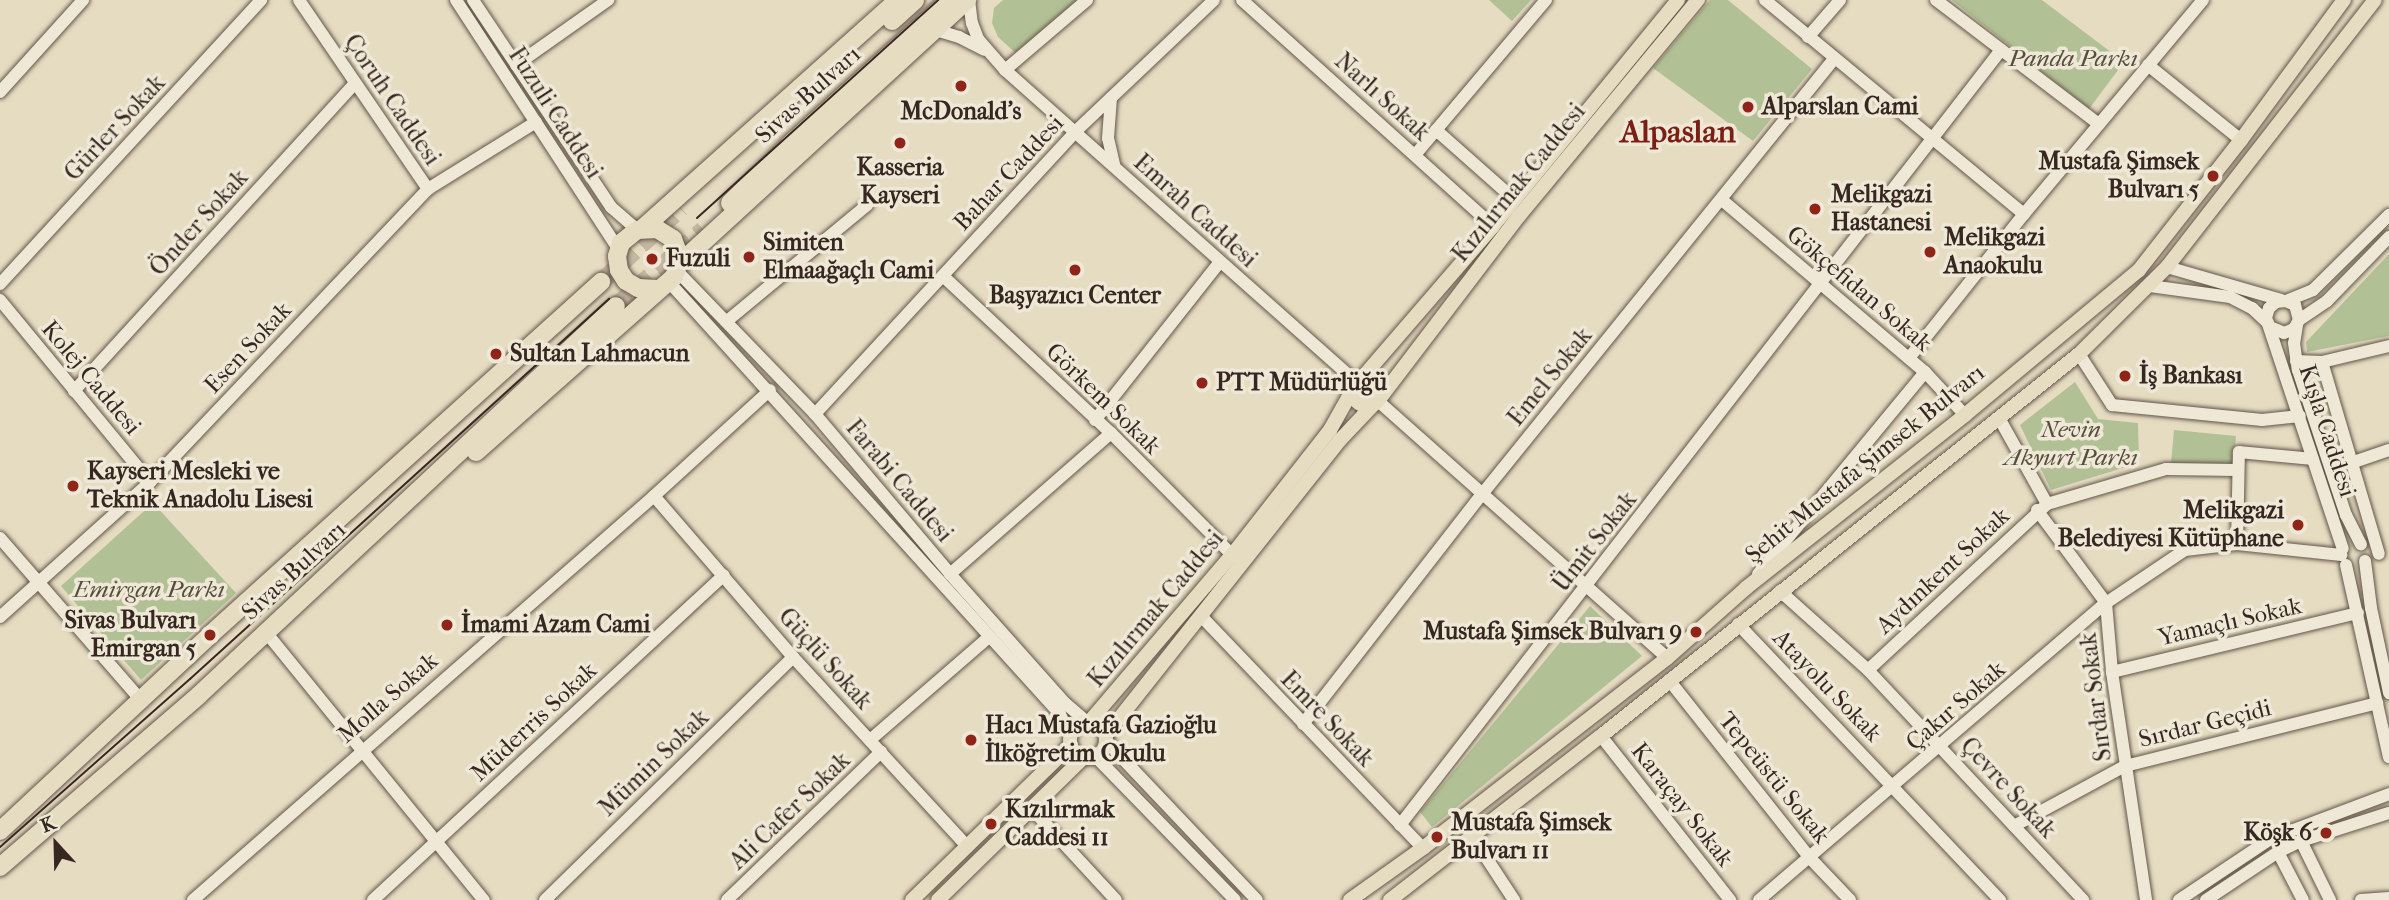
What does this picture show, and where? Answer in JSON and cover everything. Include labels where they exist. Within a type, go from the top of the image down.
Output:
[{"type":"highway","points":[[282,572],[360,486],[618,253],[625,238],[640,229],[898,0]]},
{"type":"highway","name":"Sivas Bulvarı","points":[[681,208],[915,0]]},
{"type":"highway","name":"Sivas Bulvarı","points":[[703,230],[789,145],[950,0]]},
{"type":"highway","points":[[265,631],[354,561],[671,276],[968,0]]},
{"type":"highway","points":[[618,253],[622,276],[632,285],[644,290],[671,276],[679,251],[673,239],[657,229],[640,229]]},
{"type":"highway","name":"Sivas Bulvarı","points":[[0,831],[601,282]]},
{"type":"highway","name":"Sivas Bulvarı","points":[[0,867],[198,695],[616,306]]},
{"type":"highway","points":[[0,821],[71,765]]},
{"type":"highway","points":[[0,880],[40,844],[90,789]]},
{"type":"main road","name":"Kızılırmak Caddesi","points":[[1088,721],[1232,555],[1330,430],[1357,383],[1493,226],[1678,0]]},
{"type":"main road","name":"Kızılırmak Caddesi","points":[[1106,738],[1340,440],[1378,401],[1519,216],[1698,0]]},
{"type":"main road","name":"Şehit Mustafa Şimsek Bulvarı","points":[[1350,900],[1423,848],[1667,658],[1746,589],[1965,415],[2139,270],[2241,140],[2344,0]]},
{"type":"main road","name":"Şehit Mustafa Şimsek Bulvarı","points":[[1394,899],[2079,354],[2150,286],[2166,267],[2375,0]]},
{"type":"main road","points":[[1372,378],[1380,384],[1378,401],[1359,403],[1357,383],[1372,378]]},
{"type":"main road","points":[[912,900],[968,847],[1070,741],[1075,726],[1088,721],[1100,726],[1106,738],[1089,757],[1031,808],[937,900]]},
{"type":"main road","points":[[1070,741],[1089,757]]},
{"type":"street","points":[[0,92],[83,0]]},
{"type":"street","name":"Gürler Sokak","points":[[0,284],[261,0]]},
{"type":"street","name":"Çoruh Caddesi","points":[[299,0],[428,189]]},
{"type":"street","name":"Fuzuli Caddesi","points":[[456,0],[618,253]]},
{"type":"street","name":"Fuzuli Caddesi","points":[[473,0],[611,207],[640,229]]},
{"type":"street","points":[[516,65],[608,0]]},
{"type":"street","points":[[968,0],[975,31],[988,53]]},
{"type":"street","points":[[1006,70],[1087,0]]},
{"type":"street","name":"Bahar Caddesi","points":[[815,414],[1076,131],[1214,0]]},
{"type":"street","name":"Narlı Sokak","points":[[1242,0],[1493,226]]},
{"type":"street","points":[[1415,155],[1546,0]]},
{"type":"street","points":[[1765,0],[2024,214]]},
{"type":"street","points":[[1808,37],[1840,0]]},
{"type":"street","points":[[1936,0],[2099,124]]},
{"type":"street","points":[[1909,358],[2024,214],[2203,0]]},
{"type":"street","points":[[936,30],[959,37],[988,53]]},
{"type":"street","name":"Ümit Sokak","points":[[1400,825],[2001,50]]},
{"type":"street","name":"Emrah Caddesi","points":[[988,53],[1357,383]]},
{"type":"street","name":"Emel Sokak","points":[[1303,724],[1482,493],[1834,59]]},
{"type":"street","points":[[2148,65],[2241,140]]},
{"type":"street","name":"Önder Sokak","points":[[74,391],[355,83]]},
{"type":"street","points":[[1111,98],[1108,138],[1114,166]]},
{"type":"street","name":"Esen Sokak","points":[[0,617],[150,482],[428,189],[536,122]]},
{"type":"street","points":[[1436,130],[1514,199]]},
{"type":"street","name":"Gökçefidan Sokak","points":[[1722,200],[1925,372],[1965,415]]},
{"type":"street","points":[[727,321],[867,205]]},
{"type":"street","points":[[2269,325],[2269,308],[2313,290],[2389,215]]},
{"type":"street","points":[[2150,286],[2230,298],[2252,308],[2269,325],[2284,333],[2327,300],[2389,237]]},
{"type":"street","points":[[1095,420],[1220,262]]},
{"type":"street","points":[[2166,267],[2284,300],[2295,305],[2298,322]]},
{"type":"street","name":"Görkem Sokak","points":[[943,275],[1111,433],[1232,555]]},
{"type":"street","name":"Farabi Caddesi","points":[[671,276],[727,321],[815,414],[950,574],[1065,703],[1088,721]]},
{"type":"street","name":"Farabi Caddesi","points":[[671,276],[1060,714],[1070,741]]},
{"type":"street","name":"Kolej Caddesi","points":[[0,300],[150,482]]},
{"type":"street","name":"Kışla Caddesi","points":[[2298,322],[2296,361],[2346,515],[2372,553],[2371,608],[2389,693]]},
{"type":"street","name":"Kışla Caddesi","points":[[2269,325],[2343,556],[2389,757]]},
{"type":"street","points":[[2296,361],[2322,362],[2389,346]]},
{"type":"street","points":[[2079,354],[2112,405],[2262,420],[2300,416]]},
{"type":"street","points":[[2322,362],[2351,463],[2372,553]]},
{"type":"street","points":[[1746,589],[1925,372]]},
{"type":"street","name":"Molla Sokak","points":[[193,900],[362,748],[654,496],[770,390]]},
{"type":"street","points":[[1378,401],[1585,589],[1667,658]]},
{"type":"street","name":"Sırdar Sokak","points":[[1999,418],[2042,507],[2106,603],[2112,671],[2146,900]]},
{"type":"street","points":[[950,574],[1111,433]]},
{"type":"street","points":[[2351,463],[2389,450]]},
{"type":"street","points":[[2314,459],[2239,452],[2237,544],[2343,556],[2356,568],[2372,553]]},
{"type":"street","points":[[2042,507],[2166,468],[2237,470]]},
{"type":"street","name":"Güçlü Sokak","points":[[654,496],[793,657],[968,847]]},
{"type":"street","name":"Aydınkent Sokak","points":[[1868,670],[2042,507]]},
{"type":"street","points":[[0,538],[141,701]]},
{"type":"street","points":[[2343,556],[2352,542],[2372,553]]},
{"type":"street","name":"Çakır Sokak","points":[[1759,900],[1941,747],[2106,603],[2185,550],[2237,544]]},
{"type":"street","name":"Müderris Sokak","points":[[373,900],[724,575]]},
{"type":"street","name":"Çevre Sokak","points":[[1780,591],[1868,670],[2083,900]]},
{"type":"street","name":"Yamaçlı Sokak","points":[[2112,671],[2358,613]]},
{"type":"street","name":"Emre Sokak","points":[[1202,617],[1423,848]]},
{"type":"street","name":"Atayolu Sokak","points":[[1738,624],[2000,900]]},
{"type":"street","points":[[265,631],[484,900]]},
{"type":"street","points":[[870,740],[989,637]]},
{"type":"street","name":"Mümin Sokak","points":[[545,900],[793,657]]},
{"type":"street","name":"Tepeüstü Sokak","points":[[1669,680],[1810,858],[1850,900]]},
{"type":"street","name":"Sırdar Geçidi","points":[[2014,825],[2125,766],[2377,703]]},
{"type":"street","name":"Karaçay Sokak","points":[[1601,736],[1730,900]]},
{"type":"street","points":[[1106,738],[1257,900]]},
{"type":"street","name":"Ali Cafer Sokak","points":[[727,900],[881,752]]},
{"type":"street","points":[[1089,757],[1235,900]]},
{"type":"street","points":[[2179,900],[2272,838],[2389,794]]},
{"type":"street","points":[[1031,808],[1116,900]]},
{"type":"street","points":[[2206,900],[2277,852],[2301,841],[2389,813]]},
{"type":"street","points":[[1472,836],[1514,900]]},
{"type":"street","points":[[2301,841],[2330,900]]},
{"type":"street","points":[[2277,852],[2304,900]]},
{"type":"street","points":[[2361,900],[2389,898]]},
{"type":"green space","points":[[1003,0],[1085,0],[1020,57],[998,37],[992,23],[994,8]]},
{"type":"green space","points":[[1489,0],[1531,0],[1512,21]]},
{"type":"green space","points":[[1710,0],[1728,0],[1812,69],[1753,141],[1653,68]]},
{"type":"green space","name":"Panda Parkı","points":[[1952,0],[2042,0],[2124,62],[2089,109]]},
{"type":"green space","points":[[2389,254],[2389,336],[2307,352],[2306,342]]},
{"type":"green space","name":"Nevin Akyurt Parkı","points":[[2075,382],[2098,419],[2138,423],[2139,463],[2051,490],[2020,425]]},
{"type":"green space","points":[[2174,430],[2236,436],[2233,468],[2171,463]]},
{"type":"green space","name":"Emirgan Parkı","points":[[153,503],[236,593],[141,680],[61,586]]},
{"type":"green space","points":[[1590,606],[1642,656],[1432,827],[1420,812]]},
{"type":"tunnel","points":[[601,282],[681,208]]},
{"type":"tunnel","points":[[616,306],[703,230]]},
{"type":"tram line","points":[[697,218],[938,0]]},
{"type":"tram line","points":[[0,847],[190,679],[609,299]]},
{"type":"place","name":"McDonald's","points":[[961,86]]},
{"type":"place","name":"Alparslan Cami","points":[[1748,107]]},
{"type":"place","name":"Kasseria Kayseri","points":[[900,143]]},
{"type":"place","name":"Mustafa Şimsek Bulvarı 5","points":[[2213,176]]},
{"type":"place","name":"Melikgazi Hastanesi","points":[[1815,209]]},
{"type":"place","name":"Melikgazi Anaokulu","points":[[1930,252]]},
{"type":"place","name":"Simiten Elmaağaçlı Cami","points":[[749,257]]},
{"type":"place","name":"Fuzuli","points":[[652,259]]},
{"type":"place","name":"Başyazıcı Center","points":[[1075,270]]},
{"type":"place","name":"Sultan Lahmacun","points":[[496,354]]},
{"type":"place","name":"İş Bankası","points":[[2125,376]]},
{"type":"place","name":"PTT Müdürlüğü","points":[[1202,383]]},
{"type":"place","name":"Kayseri Mesleki ve Teknik Anadolu Lisesi","points":[[73,486]]},
{"type":"place","name":"Melikgazi Belediyesi Kütüphane","points":[[2298,525]]},
{"type":"place","name":"İmami Azam Cami","points":[[447,625]]},
{"type":"place","name":"Mustafa Şimsek Bulvarı 9","points":[[1696,632]]},
{"type":"place","name":"Sivas Bulvarı Emirgan 5","points":[[210,635]]},
{"type":"place","name":"Hacı Mustafa Gazioğlu İlköğretim Okulu","points":[[971,740]]},
{"type":"place","name":"Kızılırmak Caddesi 11","points":[[991,824]]},
{"type":"place","name":"Köşk 6","points":[[2326,833]]},
{"type":"place","name":"Mustafa Şimsek Bulvarı 11","points":[[1437,837]]},
{"type":"district","name":"Alpaslan","points":[[1678,132]]}]
